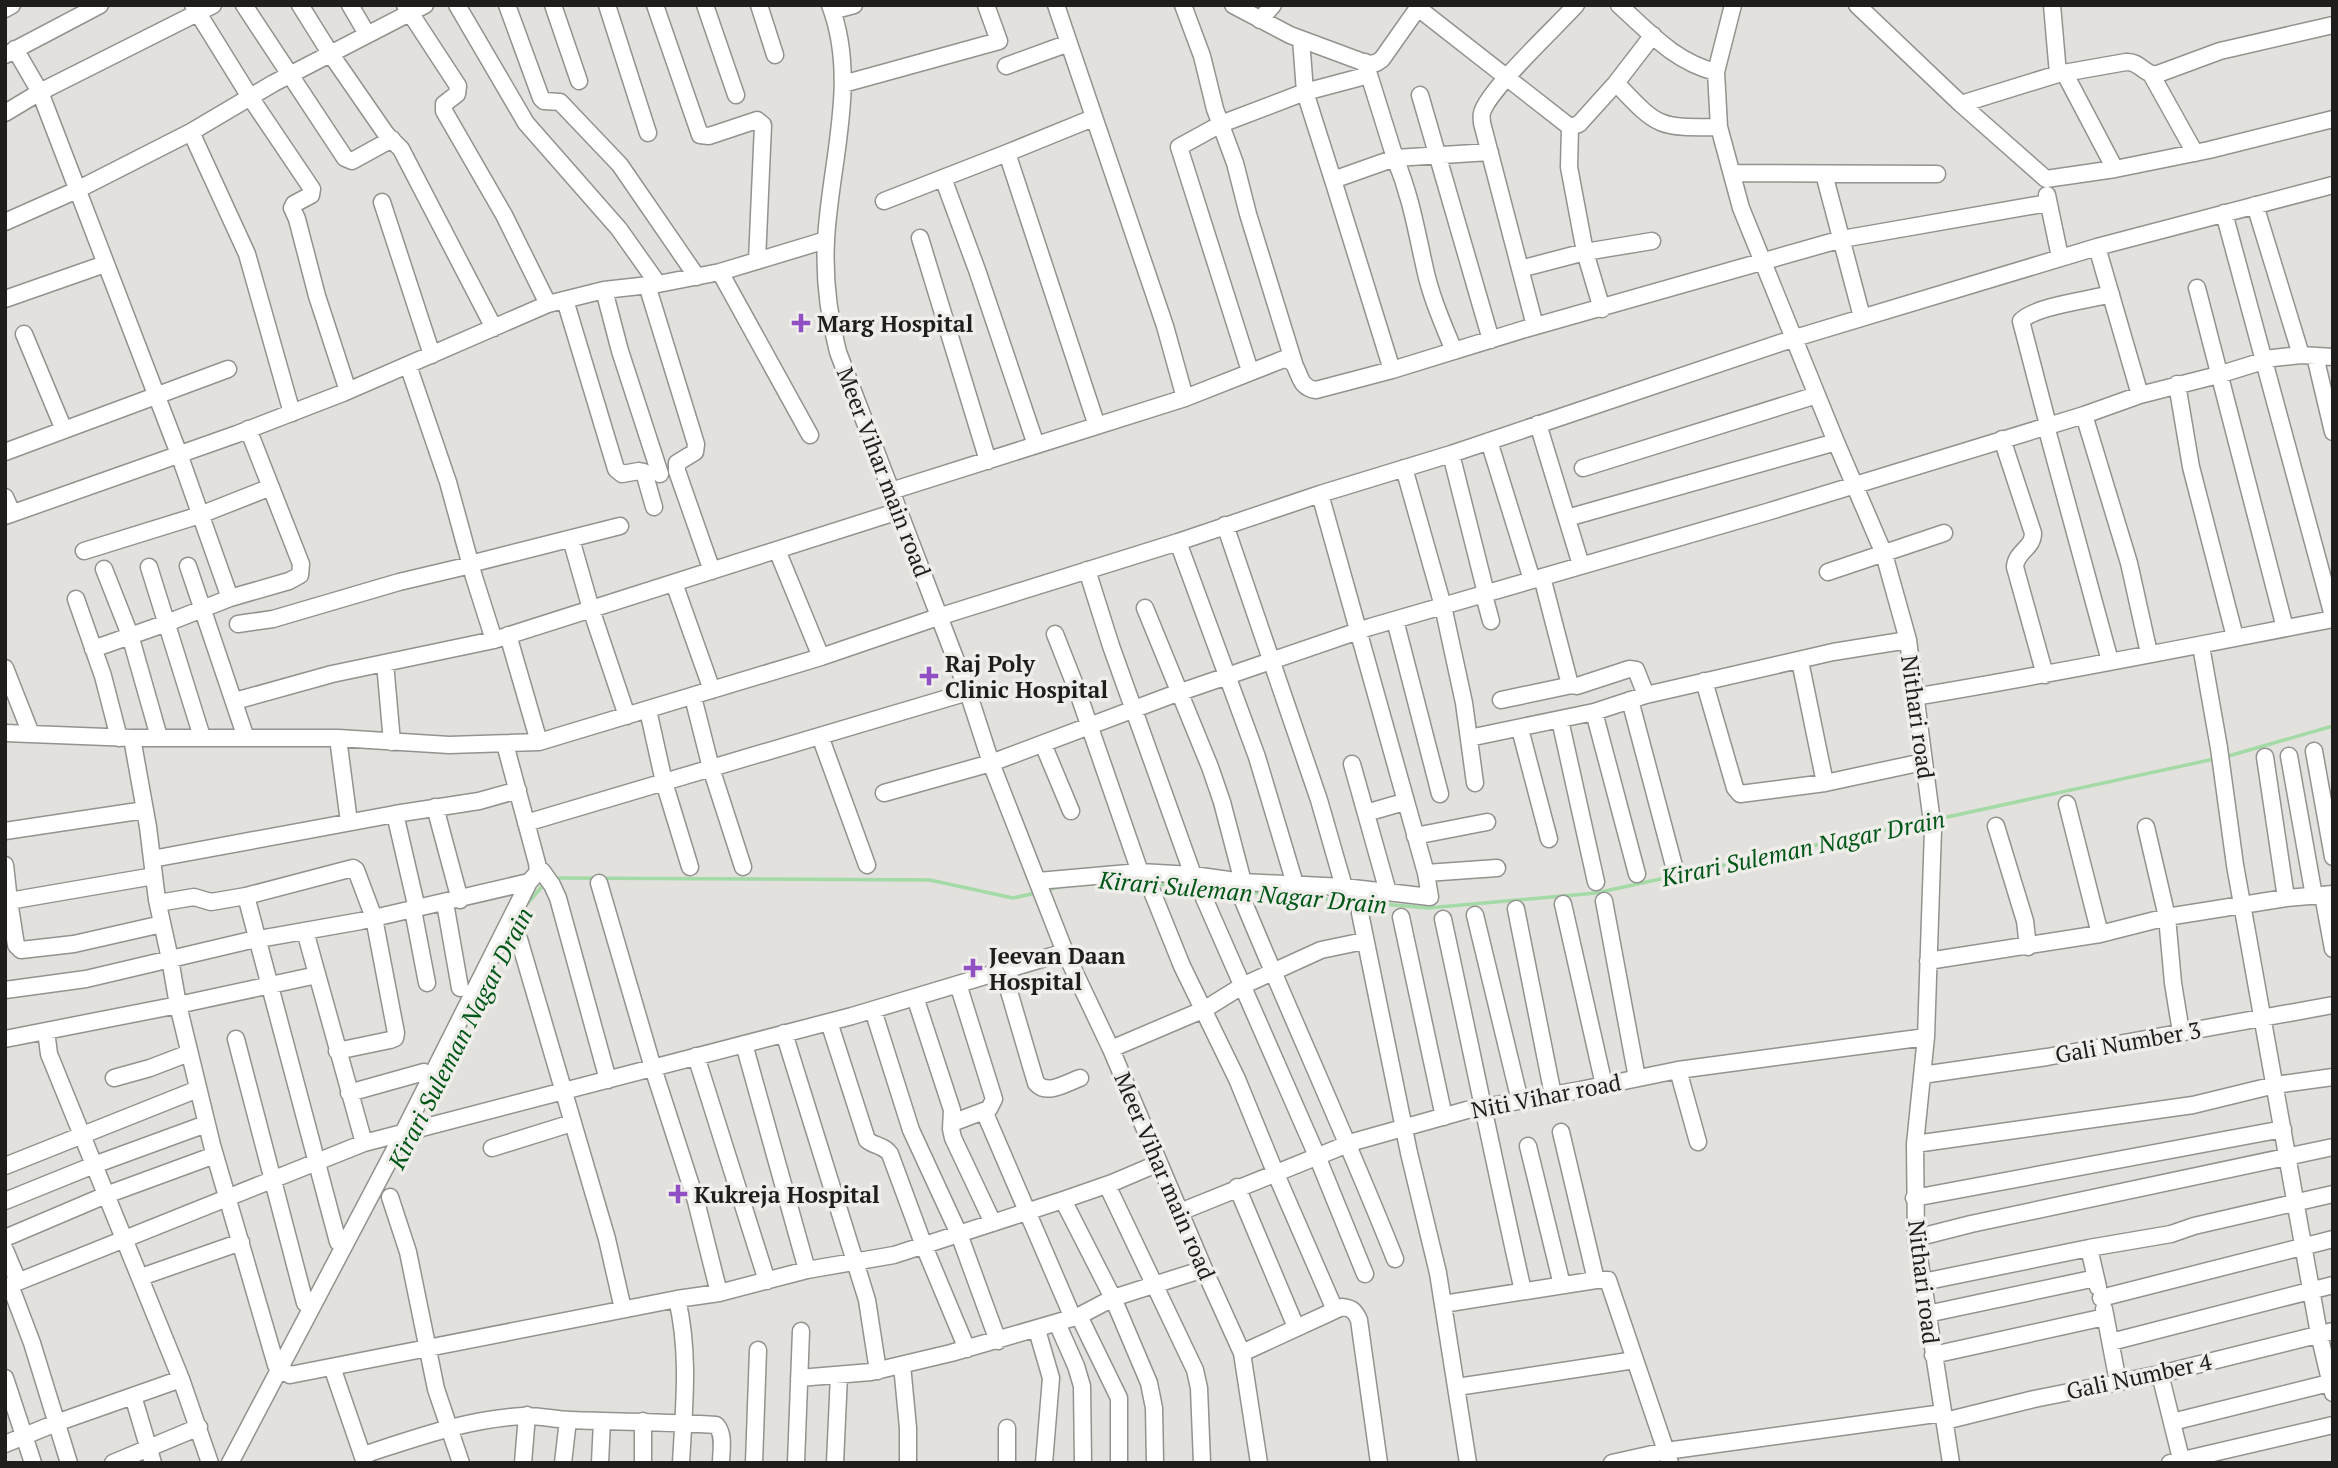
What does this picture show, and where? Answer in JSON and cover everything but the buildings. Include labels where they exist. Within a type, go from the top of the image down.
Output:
[{"type":"street","points":[[5,9],[12,5]]},
{"type":"street","points":[[100,5],[10,52],[40,92],[179,454],[230,598]]},
{"type":"street","points":[[5,113],[195,9],[213,5]]},
{"type":"street","points":[[244,5],[349,160],[392,139]]},
{"type":"street","points":[[300,5],[330,53],[401,149],[494,328]]},
{"type":"street","points":[[350,5],[368,34]]},
{"type":"street","points":[[457,5],[526,123],[619,229],[652,285],[696,444],[695,452],[677,463],[677,471],[712,571]]},
{"type":"street","points":[[507,5],[542,100],[560,102],[620,165],[696,277]]},
{"type":"street","points":[[553,5],[579,82]]},
{"type":"street","points":[[607,5],[648,133]]},
{"type":"street","points":[[655,5],[700,135],[709,136],[757,120],[764,125],[757,261]]},
{"type":"street","points":[[705,5],[736,96]]},
{"type":"street","points":[[759,5],[775,55]]},
{"type":"street","points":[[831,8],[854,5]]},
{"type":"street","points":[[843,84],[999,41],[986,5]]},
{"type":"street","points":[[1056,5],[1166,326],[1185,398]]},
{"type":"street","points":[[1183,5],[1202,56],[1294,363],[1301,382],[1309,389],[1316,390],[1392,370],[1535,326],[1842,239],[2048,203]]},
{"type":"street","points":[[1233,5],[1367,68],[1395,158],[1408,188],[1432,293],[1454,351]]},
{"type":"street","points":[[1260,20],[1273,5]]},
{"type":"street","points":[[1535,326],[1481,114],[1507,77],[1576,5]]},
{"type":"street","points":[[1619,5],[1686,62],[1716,72]]},
{"type":"street","points":[[2052,5],[2061,74],[2115,169]]},
{"type":"street","points":[[1860,6],[1961,104],[2046,179],[2048,203],[2060,257]]},
{"type":"street","points":[[1250,372],[1179,147],[1221,124],[1376,63],[1382,59],[1419,7],[1570,127]]},
{"type":"street","points":[[5,222],[77,191],[191,132],[413,8],[458,86],[457,94],[444,104],[444,111],[503,215],[548,304]]},
{"type":"street","name":"Meer Vihar main road","points":[[831,8],[845,70],[826,240],[827,284],[834,337],[968,691],[991,763],[1065,952],[1111,1049],[1242,1353],[1259,1463]]},
{"type":"street","name":"Nithari road","points":[[1729,8],[1716,72],[1719,127],[1741,208],[1884,554],[1908,640],[1933,822],[1926,1037],[1916,1144],[1916,1238],[1951,1463]]},
{"type":"street","points":[[195,9],[250,97],[313,189],[311,195],[294,204],[292,208],[348,391]]},
{"type":"street","points":[[2151,74],[2160,74],[2221,51],[2333,25]]},
{"type":"street","points":[[1570,127],[1579,124],[1616,83],[1653,35]]},
{"type":"street","points":[[1301,39],[1305,92],[1392,370]]},
{"type":"street","points":[[1006,66],[1069,43]]},
{"type":"street","points":[[1961,104],[2061,74],[2132,61],[2151,74],[2195,153]]},
{"type":"street","points":[[1616,83],[1648,117],[1656,121],[1676,128],[1719,127]]},
{"type":"street","points":[[1420,94],[1490,340]]},
{"type":"street","points":[[884,201],[1093,118]]},
{"type":"street","points":[[2046,179],[2195,153],[2333,119]]},
{"type":"street","points":[[1570,127],[1569,167],[1585,252],[1602,309]]},
{"type":"street","points":[[191,132],[247,254],[292,413]]},
{"type":"street","points":[[1333,180],[1395,158],[1490,152]]},
{"type":"street","points":[[1007,153],[1097,426]]},
{"type":"street","points":[[1733,173],[1937,174]]},
{"type":"street","points":[[1824,173],[1862,317]]},
{"type":"street","points":[[943,178],[1036,445]]},
{"type":"street","points":[[7,730],[31,734],[126,738],[338,738],[449,745],[539,742],[821,657],[938,617],[1451,454],[1862,317],[2060,257],[2333,185]]},
{"type":"street","points":[[382,202],[432,355]]},
{"type":"street","points":[[2255,205],[2333,432]]},
{"type":"street","points":[[1914,697],[2045,675],[2149,653],[2201,646],[2333,618],[2224,213]]},
{"type":"street","points":[[920,238],[988,461]]},
{"type":"street","points":[[5,496],[9,515],[292,413],[548,304],[604,290],[652,285],[720,272],[826,240]]},
{"type":"street","points":[[1520,269],[1585,252],[1652,241]]},
{"type":"street","points":[[2097,247],[2140,395]]},
{"type":"street","points":[[5,299],[105,264]]},
{"type":"street","points":[[720,272],[810,435]]},
{"type":"street","points":[[2197,288],[2285,628]]},
{"type":"street","points":[[604,290],[620,351],[660,474]]},
{"type":"street","points":[[2110,661],[2021,321],[2027,315],[2046,308],[2111,294]]},
{"type":"street","points":[[565,300],[616,469],[622,474],[644,472],[654,507]]},
{"type":"street","points":[[24,334],[64,430]]},
{"type":"street","points":[[884,793],[991,763],[1179,693],[1358,631],[1854,485],[2084,415],[2140,395],[2273,358],[2333,357]]},
{"type":"street","points":[[891,491],[1185,398],[1284,359],[1294,363]]},
{"type":"street","points":[[408,365],[448,482],[471,564],[539,742]]},
{"type":"street","points":[[5,452],[228,369]]},
{"type":"street","points":[[2177,384],[2191,467],[2235,637]]},
{"type":"street","points":[[1583,468],[1817,395]]},
{"type":"street","points":[[2084,415],[2129,563],[2149,653]]},
{"type":"street","points":[[1538,424],[1581,565]]},
{"type":"street","points":[[93,649],[300,575],[302,571],[248,429]]},
{"type":"street","points":[[2002,439],[2033,533],[2031,544],[2018,555],[2015,567],[2045,675]]},
{"type":"street","points":[[1489,441],[1537,578],[1569,681],[1573,685]]},
{"type":"street","points":[[1567,519],[1836,442]]},
{"type":"street","points":[[1451,454],[1491,621]]},
{"type":"street","points":[[1404,468],[1443,606],[1464,703],[1475,783]]},
{"type":"street","points":[[84,551],[200,515],[271,487]]},
{"type":"street","points":[[1040,888],[1140,872],[1193,875],[1242,890],[1295,884],[1430,898],[1426,873],[1320,494]]},
{"type":"street","points":[[235,701],[332,674],[501,638],[899,511]]},
{"type":"street","points":[[1225,525],[1319,800],[1344,887]]},
{"type":"street","points":[[238,624],[273,619],[399,582],[620,526]]},
{"type":"street","points":[[1828,572],[1944,533]]},
{"type":"street","points":[[571,538],[591,609],[628,716]]},
{"type":"street","points":[[1178,542],[1257,757],[1295,884]]},
{"type":"street","points":[[777,550],[821,657]]},
{"type":"street","points":[[188,566],[246,738]]},
{"type":"street","points":[[149,567],[202,737]]},
{"type":"street","points":[[104,569],[130,635],[159,737]]},
{"type":"street","points":[[1087,570],[1111,646],[1193,875]]},
{"type":"street","points":[[674,583],[712,690]]},
{"type":"street","points":[[76,599],[113,710],[126,738],[145,810],[162,925],[206,1124],[283,1371]]},
{"type":"street","points":[[1145,608],[1210,767],[1222,802],[1242,890],[1273,972],[1349,1143],[1395,1259]]},
{"type":"street","points":[[1395,620],[1440,794]]},
{"type":"street","points":[[1055,634],[1140,872]]},
{"type":"street","points":[[1469,738],[1594,712],[1704,681],[1800,662],[1833,652],[1908,640]]},
{"type":"street","points":[[2172,1422],[2332,1386],[2326,1333],[2312,1290],[2235,865],[2201,646]]},
{"type":"street","points":[[1800,662],[1825,783]]},
{"type":"street","points":[[385,663],[392,742]]},
{"type":"street","points":[[5,668],[31,734]]},
{"type":"street","points":[[1501,700],[1577,686],[1629,669],[1636,670],[1638,698],[1674,866]]},
{"type":"street","points":[[1704,681],[1740,794],[1825,783],[1923,762]]},
{"type":"street","points":[[526,824],[968,691]]},
{"type":"street","points":[[694,697],[711,768],[743,867]]},
{"type":"street","points":[[648,710],[664,782],[690,867]]},
{"type":"street","points":[[1594,712],[1637,874]]},
{"type":"street","points":[[1560,720],[1596,882]]},
{"type":"street","points":[[1520,729],[1549,839]]},
{"type":"street","points":[[820,736],[867,865]]},
{"type":"street","points":[[338,738],[349,822]]},
{"type":"street","points":[[230,1463],[283,1371],[411,1130],[529,882],[538,872],[505,744]]},
{"type":"street","points":[[1043,744],[1071,811]]},
{"type":"street","points":[[2314,751],[2333,857]]},
{"type":"street","points":[[2289,756],[2323,895],[2333,949]]},
{"type":"street","points":[[2265,757],[2286,898]]},
{"type":"street","points":[[1352,764],[1388,892]]},
{"type":"street","points":[[152,859],[479,801],[518,790]]},
{"type":"street","points":[[1366,813],[1404,802]]},
{"type":"street","points":[[2067,804],[2100,934]]},
{"type":"street","points":[[435,807],[453,901],[460,988]]},
{"type":"street","points":[[5,831],[145,810]]},
{"type":"street","points":[[395,814],[427,983]]},
{"type":"street","points":[[1415,836],[1487,822]]},
{"type":"street","points":[[1996,826],[2025,921],[2028,947]]},
{"type":"street","points":[[2146,827],[2168,917],[2173,983],[2181,1032]]},
{"type":"street","points":[[5,865],[7,901],[16,945],[21,950],[74,944],[162,925]]},
{"type":"street","points":[[1426,873],[1497,868]]},
{"type":"street","points":[[158,903],[189,897],[211,902],[353,869],[358,873],[374,918],[396,1033],[395,1038],[337,1051]]},
{"type":"street","points":[[7,901],[154,876]]},
{"type":"street","points":[[547,878],[579,971],[608,1080]]},
{"type":"street","points":[[5,990],[86,979],[259,939],[453,901],[529,882]]},
{"type":"street","points":[[599,883],[653,1068],[696,1201],[719,1293]]},
{"type":"street","points":[[1151,889],[1182,966],[1237,1079],[1335,1310]]},
{"type":"street","points":[[1928,961],[2100,934],[2168,917],[2286,898],[2323,895]]},
{"type":"street","points":[[246,896],[338,1242]]},
{"type":"street","points":[[1204,898],[1317,1156],[1365,1274]]},
{"type":"street","points":[[1604,901],[1637,1078]]},
{"type":"street","points":[[1563,904],[1604,1085]]},
{"type":"street","points":[[1516,909],[1553,1095]]},
{"type":"street","points":[[1360,914],[1443,1304],[1468,1463]]},
{"type":"street","points":[[1475,915],[1520,1101]]},
{"type":"street","points":[[1401,917],[1444,1116]]},
{"type":"street","points":[[1443,919],[1523,1291]]},
{"type":"street","points":[[305,932],[363,1143]]},
{"type":"street","points":[[519,939],[607,1239],[623,1309]]},
{"type":"street","points":[[1111,1049],[1205,1009],[1242,986],[1321,950],[1364,941]]},
{"type":"street","points":[[11,1284],[363,1143],[829,1022],[1065,952]]},
{"type":"street","points":[[1003,971],[1036,1083],[1047,1090],[1080,1078]]},
{"type":"street","points":[[5,1039],[317,975]]},
{"type":"street","points":[[952,1123],[984,1111],[993,1105],[994,1099],[958,984]]},
{"type":"street","points":[[915,997],[952,1110],[953,1138],[993,1223]]},
{"type":"street","name":"Gali Number 3","points":[[1922,1075],[2333,1005]]},
{"type":"street","points":[[873,1010],[911,1130],[959,1234],[998,1341]]},
{"type":"street","points":[[829,1022],[867,1140],[886,1149],[890,1154],[924,1246],[967,1349]]},
{"type":"street","points":[[46,1031],[49,1054],[141,1277],[210,1463]]},
{"type":"street","points":[[784,1034],[867,1300],[878,1371]]},
{"type":"street","name":"Niti Vihar road","points":[[1180,1212],[1349,1143],[1444,1116],[1678,1070],[1926,1037]]},
{"type":"street","points":[[236,1040],[305,1303]]},
{"type":"street","points":[[744,1044],[807,1270]]},
{"type":"street","points":[[114,1078],[189,1054]]},
{"type":"street","points":[[696,1056],[766,1281]]},
{"type":"street","points":[[1678,1070],[1698,1142]]},
{"type":"street","points":[[349,1093],[425,1072]]},
{"type":"street","points":[[1916,1144],[2193,1105],[2275,1085],[2333,1077]]},
{"type":"street","points":[[5,1166],[198,1089]]},
{"type":"street","points":[[984,1111],[1070,1319],[1119,1398],[1119,1463]]},
{"type":"street","points":[[5,1201],[206,1124]]},
{"type":"street","points":[[492,1147],[572,1124]]},
{"type":"street","points":[[1914,1198],[2283,1129]]},
{"type":"street","points":[[1561,1132],[1595,1280]]},
{"type":"street","points":[[1528,1146],[1562,1285]]},
{"type":"street","points":[[1916,1238],[2333,1147]]},
{"type":"street","points":[[5,1238],[106,1195],[215,1154]]},
{"type":"street","points":[[283,1371],[296,1375],[623,1309],[719,1293],[807,1270],[894,1255],[1107,1185],[1159,1163]]},
{"type":"street","points":[[1107,1185],[1195,1370],[1199,1388],[1202,1463]]},
{"type":"street","points":[[1237,1187],[1296,1327]]},
{"type":"street","points":[[1923,1282],[2171,1234],[2194,1226],[2333,1194]]},
{"type":"street","points":[[390,1197],[408,1252],[427,1349],[447,1428],[461,1463]]},
{"type":"street","points":[[1063,1200],[1113,1298],[1149,1383],[1154,1408],[1155,1463]]},
{"type":"street","points":[[2101,1298],[2333,1239]]},
{"type":"street","points":[[141,1277],[241,1242]]},
{"type":"street","points":[[2089,1248],[2118,1382]]},
{"type":"street","points":[[5,1250],[11,1284],[69,1463]]},
{"type":"street","points":[[799,1378],[878,1371],[998,1341],[1070,1319],[1113,1298],[1204,1269]]},
{"type":"street","points":[[1927,1314],[2096,1278]]},
{"type":"street","points":[[1443,1304],[1608,1280],[1668,1457]]},
{"type":"street","points":[[2111,1342],[2333,1285]]},
{"type":"street","points":[[677,1299],[683,1325],[686,1368],[681,1463]]},
{"type":"street","points":[[1242,1353],[1335,1310],[1350,1308],[1359,1320],[1379,1463]]},
{"type":"street","points":[[1933,1354],[2105,1318]]},
{"type":"street","points":[[1070,1319],[1076,1366],[1082,1386],[1083,1463]]},
{"type":"street","points":[[1037,1330],[1051,1378],[1044,1463]]},
{"type":"street","points":[[796,1463],[801,1331]]},
{"type":"street","name":"Gali Number 4","points":[[1612,1463],[1944,1417],[2160,1374],[2326,1333]]},
{"type":"street","points":[[754,1463],[758,1350]]},
{"type":"street","points":[[1457,1387],[1635,1360]]},
{"type":"street","points":[[902,1365],[908,1427],[908,1463]]},
{"type":"street","points":[[332,1367],[364,1459],[447,1428],[527,1415],[568,1420],[716,1425],[720,1429],[721,1463]]},
{"type":"street","points":[[2160,1374],[2172,1422],[2178,1462],[2333,1425]]},
{"type":"street","points":[[835,1463],[839,1375]]},
{"type":"street","points":[[5,1378],[33,1463]]},
{"type":"street","points":[[5,1444],[181,1379]]},
{"type":"street","points":[[133,1396],[150,1456]]},
{"type":"street","points":[[523,1463],[527,1415]]},
{"type":"street","points":[[563,1463],[568,1420]]},
{"type":"street","points":[[600,1463],[603,1421]]},
{"type":"street","points":[[643,1421],[643,1463]]},
{"type":"street","points":[[113,1463],[150,1456],[198,1427]]},
{"type":"street","points":[[1007,1428],[1007,1463]]},
{"type":"waterway","name":"Kirari Suleman Nagar Drain","points":[[2225,757],[2333,726]]},
{"type":"waterway","name":"Kirari Suleman Nagar Drain","points":[[1938,819],[2214,759]]},
{"type":"waterway","name":"Kirari Suleman Nagar Drain","points":[[1122,881],[1428,908],[1596,893],[1927,821]]},
{"type":"waterway","name":"Kirari Suleman Nagar Drain","points":[[553,878],[930,880],[1013,898],[1036,893]]},
{"type":"waterway","name":"Kirari Suleman Nagar Drain","points":[[526,905],[546,882]]},
{"type":"waterway","name":"Kirari Suleman Nagar Drain","points":[[1046,890],[1063,886]]},
{"type":"place","name":"Marg Hospital","points":[[801,323]]},
{"type":"place","name":"Raj Poly Clinic Hospital","points":[[929,676]]},
{"type":"place","name":"Jeevan Daan Hospital","points":[[973,968]]},
{"type":"place","name":"Kukreja Hospital","points":[[678,1194]]}]
